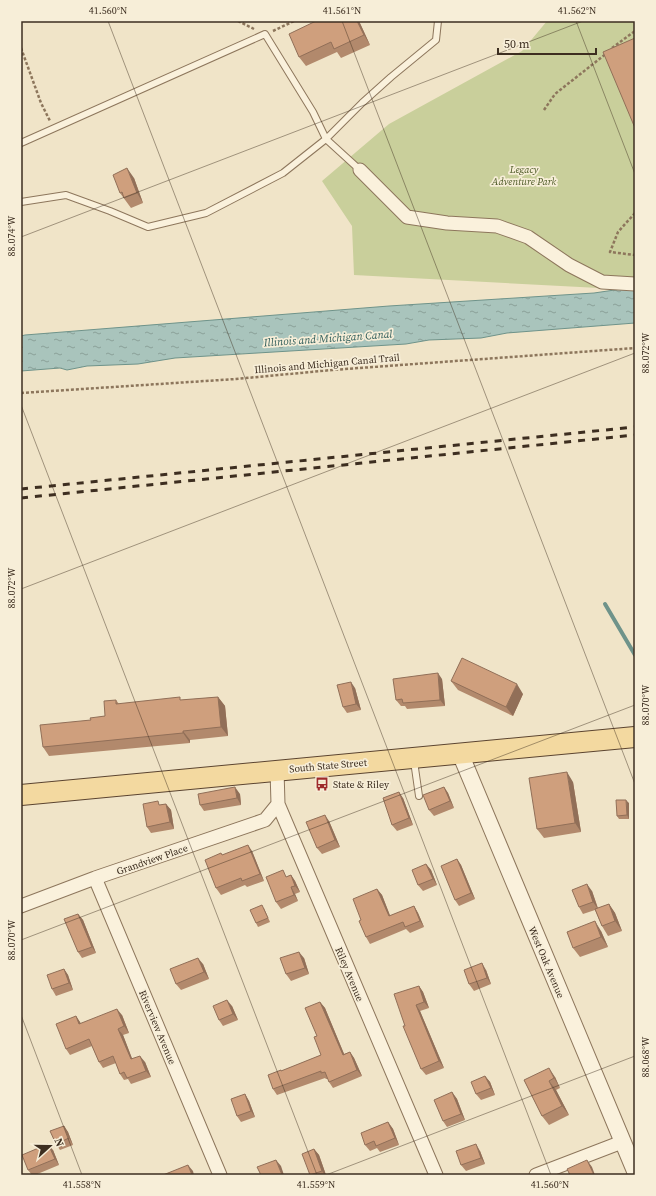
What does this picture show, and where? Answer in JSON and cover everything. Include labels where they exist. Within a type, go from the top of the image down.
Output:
[{"type":"main road","name":"South State Street","points":[[21,795],[635,737]]},
{"type":"street","points":[[360,170],[407,217],[447,223],[498,226],[528,237],[569,265],[602,282],[635,284]]},
{"type":"street","name":"West Oak Avenue","points":[[460,753],[635,1172]]},
{"type":"street","name":"Riley Avenue","points":[[277,770],[278,804],[436,1175]]},
{"type":"street","name":"Grandview Place","points":[[21,906],[95,878],[265,820],[278,804]]},
{"type":"street","name":"Riverview Avenue","points":[[95,878],[220,1175]]},
{"type":"street","points":[[536,1175],[622,1142]]},
{"type":"lane","points":[[21,202],[66,195],[110,210],[148,227],[206,213],[283,173],[326,139],[373,92],[436,40],[438,21]]},
{"type":"lane","points":[[21,143],[265,34],[313,112],[326,139],[360,170]]},
{"type":"lane","points":[[414,758],[419,796]]},
{"type":"path","points":[[238,21],[265,34],[294,21]]},
{"type":"path","points":[[544,110],[555,94],[635,31]]},
{"type":"path","points":[[21,48],[41,103],[54,129]]},
{"type":"path","points":[[635,213],[618,232],[610,252],[635,255]]},
{"type":"path","name":"Illinois and Michigan Canal Trail","points":[[21,393],[236,379],[332,370],[635,348]]},
{"type":"green space","name":"Legacy Adventure Park","points":[[547,21],[635,21],[635,279],[599,288],[354,275],[352,226],[322,181],[389,124],[522,51]]},
{"type":"water","name":"Illinois and Michigan Canal","points":[[635,287],[635,323],[507,333],[481,338],[429,340],[406,344],[175,358],[138,364],[87,366],[67,370],[60,368],[21,371],[21,336],[25,335],[389,306],[594,293]]},
{"type":"building","points":[[316,21],[357,21],[364,35],[334,49],[331,42],[299,57],[289,34]]},
{"type":"building","points":[[635,38],[635,128],[603,52]]},
{"type":"building","points":[[127,168],[137,193],[124,198],[122,192],[120,193],[113,175]]},
{"type":"building","points":[[462,658],[517,684],[506,707],[451,681]]},
{"type":"building","points":[[438,673],[440,700],[403,703],[402,699],[396,700],[393,679]]},
{"type":"building","points":[[351,682],[356,704],[343,707],[337,685]]},
{"type":"building","points":[[180,697],[180,700],[218,697],[221,727],[183,731],[183,733],[43,747],[40,725],[91,720],[90,718],[105,716],[104,701],[116,700],[116,704]]},
{"type":"building","points":[[567,772],[575,823],[537,829],[529,778]]},
{"type":"building","points":[[235,787],[237,798],[200,805],[198,794]]},
{"type":"building","points":[[444,787],[450,801],[429,810],[423,795]]},
{"type":"building","points":[[399,792],[409,818],[392,825],[383,798]]},
{"type":"building","points":[[616,800],[626,800],[627,815],[617,816]]},
{"type":"building","points":[[158,801],[159,805],[166,804],[170,822],[147,827],[143,804]]},
{"type":"building","points":[[325,815],[335,840],[317,848],[306,822]]},
{"type":"building","points":[[248,845],[260,874],[242,881],[241,878],[216,888],[205,860],[221,853],[222,855]]},
{"type":"building","points":[[457,859],[471,893],[455,900],[441,866]]},
{"type":"building","points":[[426,864],[433,879],[418,885],[412,870]]},
{"type":"building","points":[[283,870],[286,877],[291,875],[295,886],[291,887],[294,895],[276,902],[266,877]]},
{"type":"building","points":[[587,884],[593,902],[579,907],[572,890]]},
{"type":"building","points":[[377,889],[389,916],[414,906],[420,921],[405,927],[403,922],[366,937],[359,921],[361,920],[353,899]]},
{"type":"building","points":[[609,904],[615,921],[602,926],[595,909]]},
{"type":"building","points":[[262,905],[268,918],[256,923],[250,910]]},
{"type":"building","points":[[78,914],[92,947],[78,952],[64,919]]},
{"type":"building","points":[[595,921],[601,937],[573,948],[567,932]]},
{"type":"building","points":[[299,952],[305,968],[286,974],[280,958]]},
{"type":"building","points":[[198,958],[204,972],[176,984],[170,969]]},
{"type":"building","points":[[482,963],[487,978],[469,984],[464,970]]},
{"type":"building","points":[[64,969],[69,983],[52,989],[47,975]]},
{"type":"building","points":[[419,986],[424,1002],[416,1005],[439,1061],[421,1069],[403,1026],[405,1026],[394,994]]},
{"type":"building","points":[[227,1000],[233,1014],[219,1020],[213,1006]]},
{"type":"building","points":[[320,1002],[343,1055],[350,1052],[357,1070],[329,1082],[325,1072],[321,1073],[321,1071],[273,1089],[268,1075],[321,1055],[314,1037],[317,1036],[305,1008]]},
{"type":"building","points":[[117,1009],[124,1026],[118,1029],[131,1059],[140,1056],[146,1071],[127,1078],[124,1072],[120,1074],[113,1056],[99,1062],[89,1039],[66,1049],[56,1024],[76,1016],[79,1024]]},
{"type":"building","points":[[549,1068],[554,1078],[549,1081],[562,1106],[542,1116],[524,1080]]},
{"type":"building","points":[[485,1076],[491,1088],[476,1094],[471,1082]]},
{"type":"building","points":[[452,1092],[461,1114],[443,1121],[434,1100]]},
{"type":"building","points":[[245,1094],[251,1111],[237,1116],[231,1099]]},
{"type":"building","points":[[388,1122],[395,1138],[376,1146],[374,1141],[365,1145],[361,1133]]},
{"type":"building","points":[[64,1126],[69,1138],[56,1144],[50,1131]]},
{"type":"building","points":[[48,1144],[55,1159],[28,1170],[22,1155]]},
{"type":"building","points":[[476,1144],[481,1158],[461,1165],[456,1151]]},
{"type":"building","points":[[314,1149],[322,1171],[310,1175],[302,1154]]},
{"type":"building","points":[[276,1160],[282,1175],[261,1175],[257,1167]]},
{"type":"building","points":[[587,1160],[594,1175],[570,1175],[567,1169]]},
{"type":"building","points":[[188,1165],[192,1175],[163,1175]]},
{"type":"waterway","points":[[605,604],[635,655]]},
{"type":"railway","points":[[21,489],[635,427]]},
{"type":"railway","points":[[21,498],[635,435]]},
{"type":"place","name":"State & Riley","points":[[322,784]]}]
